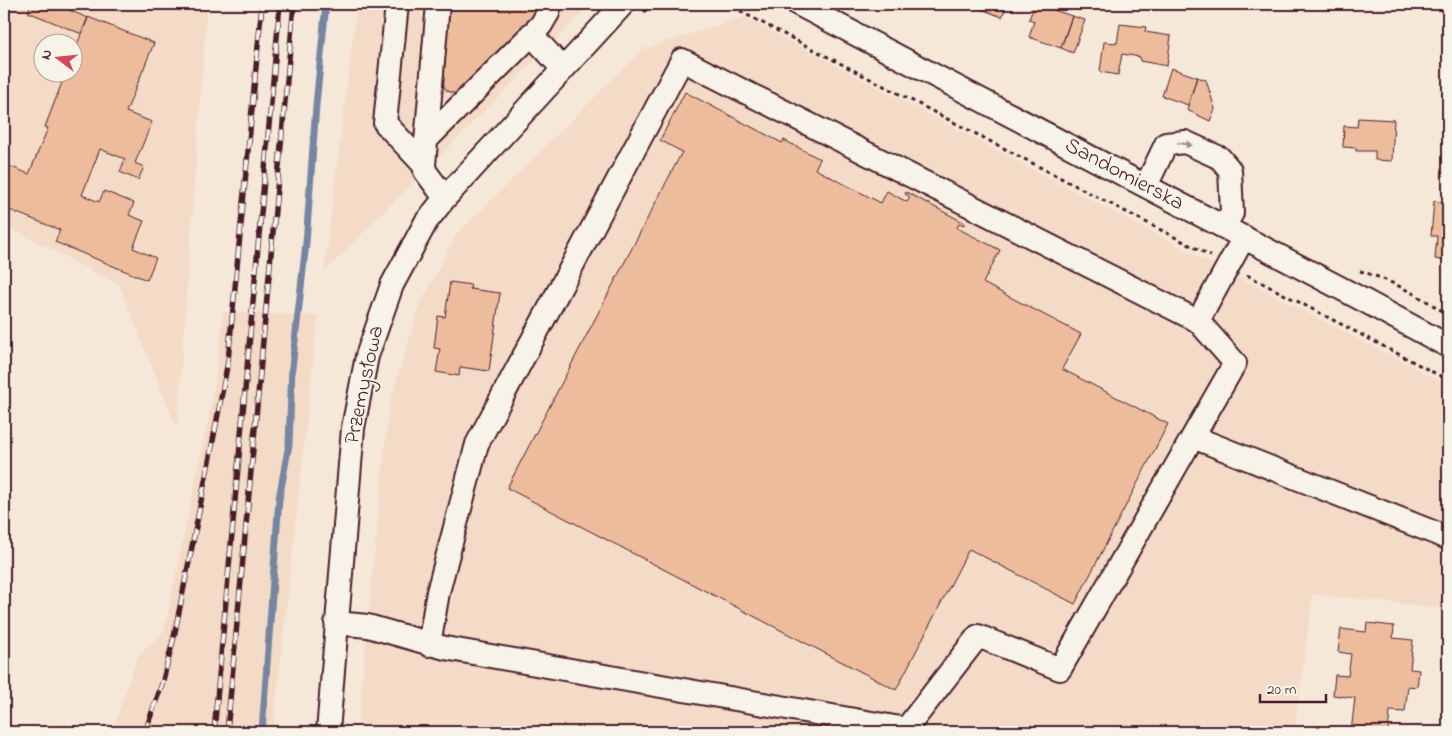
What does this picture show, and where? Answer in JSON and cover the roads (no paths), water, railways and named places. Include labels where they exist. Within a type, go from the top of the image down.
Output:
[{"type":"street","points":[[397,4],[385,123],[424,165]]},
{"type":"street","points":[[438,4],[424,171],[445,198]]},
{"type":"street","points":[[426,140],[540,25],[548,13],[550,4]]},
{"type":"street","name":"Sandomierska","points":[[798,4],[1448,346]]},
{"type":"street","name":"Przemysłowa","points":[[328,732],[353,428],[367,356],[392,285],[426,222],[445,198],[563,68],[630,11]]},
{"type":"street","points":[[531,34],[563,68]]},
{"type":"street","points":[[336,623],[366,625],[430,645],[906,729],[978,636],[1060,669],[1235,363],[1198,321],[682,60],[477,444],[438,592],[430,645]]},
{"type":"street","points":[[1146,186],[1166,144],[1184,142],[1220,158],[1230,170],[1232,213],[1224,227]]},
{"type":"street","points":[[1198,321],[1244,238]]},
{"type":"street","points":[[1193,437],[1448,538]]},
{"type":"waterway","points":[[262,732],[279,499],[289,444],[292,368],[306,243],[316,105],[326,4]]},
{"type":"railway","points":[[145,732],[162,684],[174,637],[228,361],[262,4]]},
{"type":"railway","points":[[214,732],[280,4]]},
{"type":"railway","points":[[227,732],[294,4]]}]
